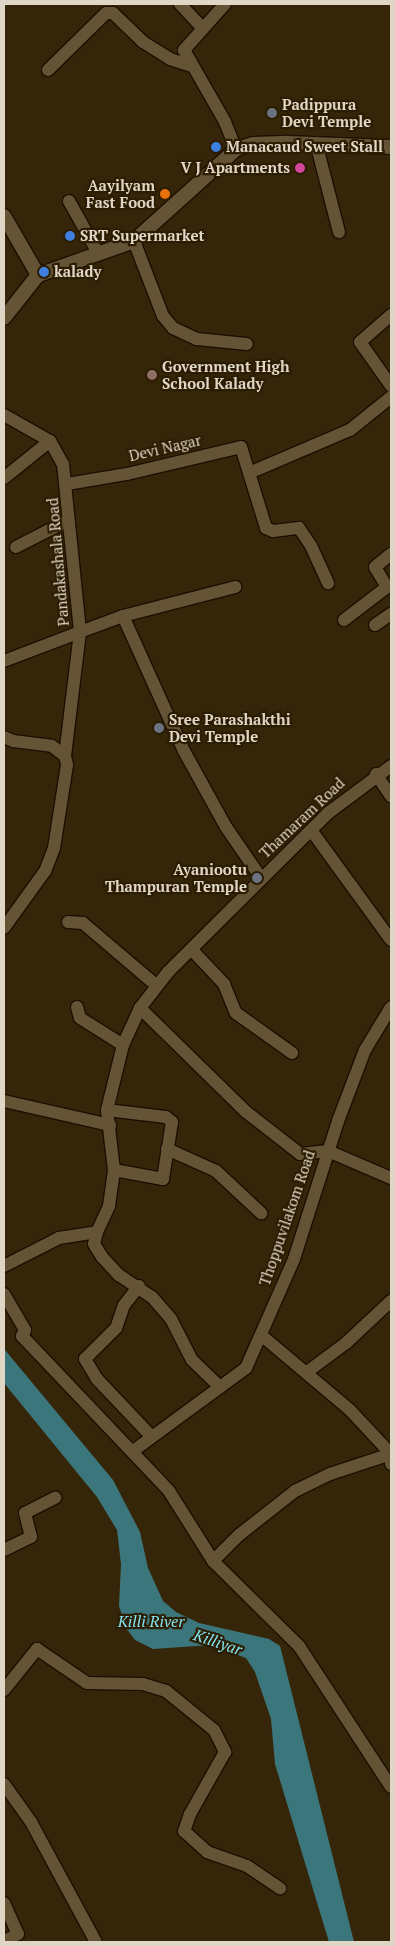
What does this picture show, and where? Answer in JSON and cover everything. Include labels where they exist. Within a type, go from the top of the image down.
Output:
[{"type":"street","points":[[180,4],[202,28]]},
{"type":"street","points":[[224,4],[223,9],[202,28],[184,50],[191,66],[225,122],[236,150]]},
{"type":"street","points":[[48,70],[106,13],[113,14],[143,42],[170,59],[191,66]]},
{"type":"street","points":[[316,143],[339,232]]},
{"type":"street","points":[[4,318],[38,275],[134,241],[236,150],[253,144],[316,143],[391,147]]},
{"type":"street","points":[[69,201],[98,253]]},
{"type":"street","points":[[4,216],[38,275]]},
{"type":"street","points":[[134,241],[163,316],[172,328],[197,339],[247,344]]},
{"type":"street","points":[[391,315],[360,342],[391,386]]},
{"type":"street","points":[[249,473],[350,430],[391,397]]},
{"type":"street","points":[[4,415],[50,441],[4,478]]},
{"type":"street","name":"Pandakashala Road","points":[[50,441],[63,464],[68,484],[69,520],[80,632],[123,616],[235,587]]},
{"type":"street","name":"Devi Nagar","points":[[68,484],[127,474],[241,447],[266,528],[273,531],[299,528],[312,546],[328,582]]},
{"type":"street","points":[[16,547],[69,520]]},
{"type":"street","points":[[344,620],[386,587],[375,567],[391,554]]},
{"type":"street","points":[[375,626],[391,614]]},
{"type":"street","points":[[123,616],[184,751],[226,827],[261,878]]},
{"type":"street","points":[[4,661],[80,632],[65,756],[67,766],[54,848],[45,871],[4,928]]},
{"type":"street","points":[[4,736],[12,741],[52,746],[65,756]]},
{"type":"street","name":"Thamaram Road","points":[[97,1232],[109,1206],[114,1170],[107,1110],[123,1045],[140,1008],[157,986],[261,878],[311,830],[376,774],[391,766]]},
{"type":"street","points":[[376,774],[391,796]]},
{"type":"street","points":[[311,830],[391,940]]},
{"type":"street","points":[[68,922],[83,923],[157,986]]},
{"type":"street","points":[[192,950],[224,984],[236,1012],[292,1053]]},
{"type":"street","points":[[77,1007],[80,1018],[123,1045]]},
{"type":"street","name":"Thoppuvilakom Road","points":[[133,1450],[246,1368],[294,1259],[328,1151],[365,1050],[387,1024],[391,1007]]},
{"type":"street","points":[[140,1008],[245,1112],[300,1154],[328,1151],[391,1178]]},
{"type":"street","points":[[4,1101],[110,1125]]},
{"type":"street","points":[[107,1110],[166,1117],[172,1122],[163,1178],[114,1170]]},
{"type":"street","points":[[167,1149],[216,1171],[261,1213]]},
{"type":"street","points":[[4,1266],[59,1238],[97,1232],[94,1244],[102,1257],[119,1275],[139,1286],[171,1319],[192,1360],[220,1387]]},
{"type":"street","points":[[139,1286],[124,1305],[116,1328],[85,1359],[97,1379],[151,1436]]},
{"type":"street","points":[[4,1294],[25,1330],[22,1336],[133,1450],[168,1491],[212,1561],[299,1646],[391,1788]]},
{"type":"street","points":[[307,1372],[346,1343],[391,1301]]},
{"type":"street","points":[[261,1335],[350,1410],[391,1454],[391,1464]]},
{"type":"street","points":[[212,1561],[239,1535],[295,1490],[330,1474],[391,1454]]},
{"type":"street","points":[[4,1550],[31,1537],[25,1514],[56,1498]]},
{"type":"street","points":[[4,1690],[37,1650],[87,1683],[143,1684],[166,1691],[214,1730],[225,1752],[190,1814],[184,1831],[207,1852],[247,1866],[280,1888]]},
{"type":"street","points":[[4,1784],[31,1822],[96,1942]]},
{"type":"street","points":[[4,1903],[18,1934],[4,1941]]},
{"type":"water","name":"Killi River","points":[[5,1350],[113,1480],[140,1532],[148,1568],[163,1601],[176,1612],[199,1623],[269,1639],[280,1646],[354,1942],[329,1942],[275,1764],[271,1719],[255,1672],[246,1658],[211,1645],[153,1649],[135,1640],[126,1628],[119,1606],[121,1564],[117,1530],[97,1497],[4,1383]]},
{"type":"place","name":"Padippura Devi Temple","points":[[272,113]]},
{"type":"place","name":"Manacaud Sweet Stall","points":[[216,147]]},
{"type":"place","name":"V J Apartments","points":[[300,168]]},
{"type":"place","name":"Aayilyam Fast Food","points":[[165,194]]},
{"type":"place","name":"SRT Supermarket","points":[[70,236]]},
{"type":"place","name":"kalady","points":[[44,272]]},
{"type":"place","name":"Government High School Kalady","points":[[152,375]]},
{"type":"place","name":"Sree Parashakthi Devi Temple","points":[[159,728]]},
{"type":"place","name":"Ayaniootu Thampuran Temple","points":[[257,878]]},
{"type":"water label","name":"Killiyar","points":[[218,1642]]}]
